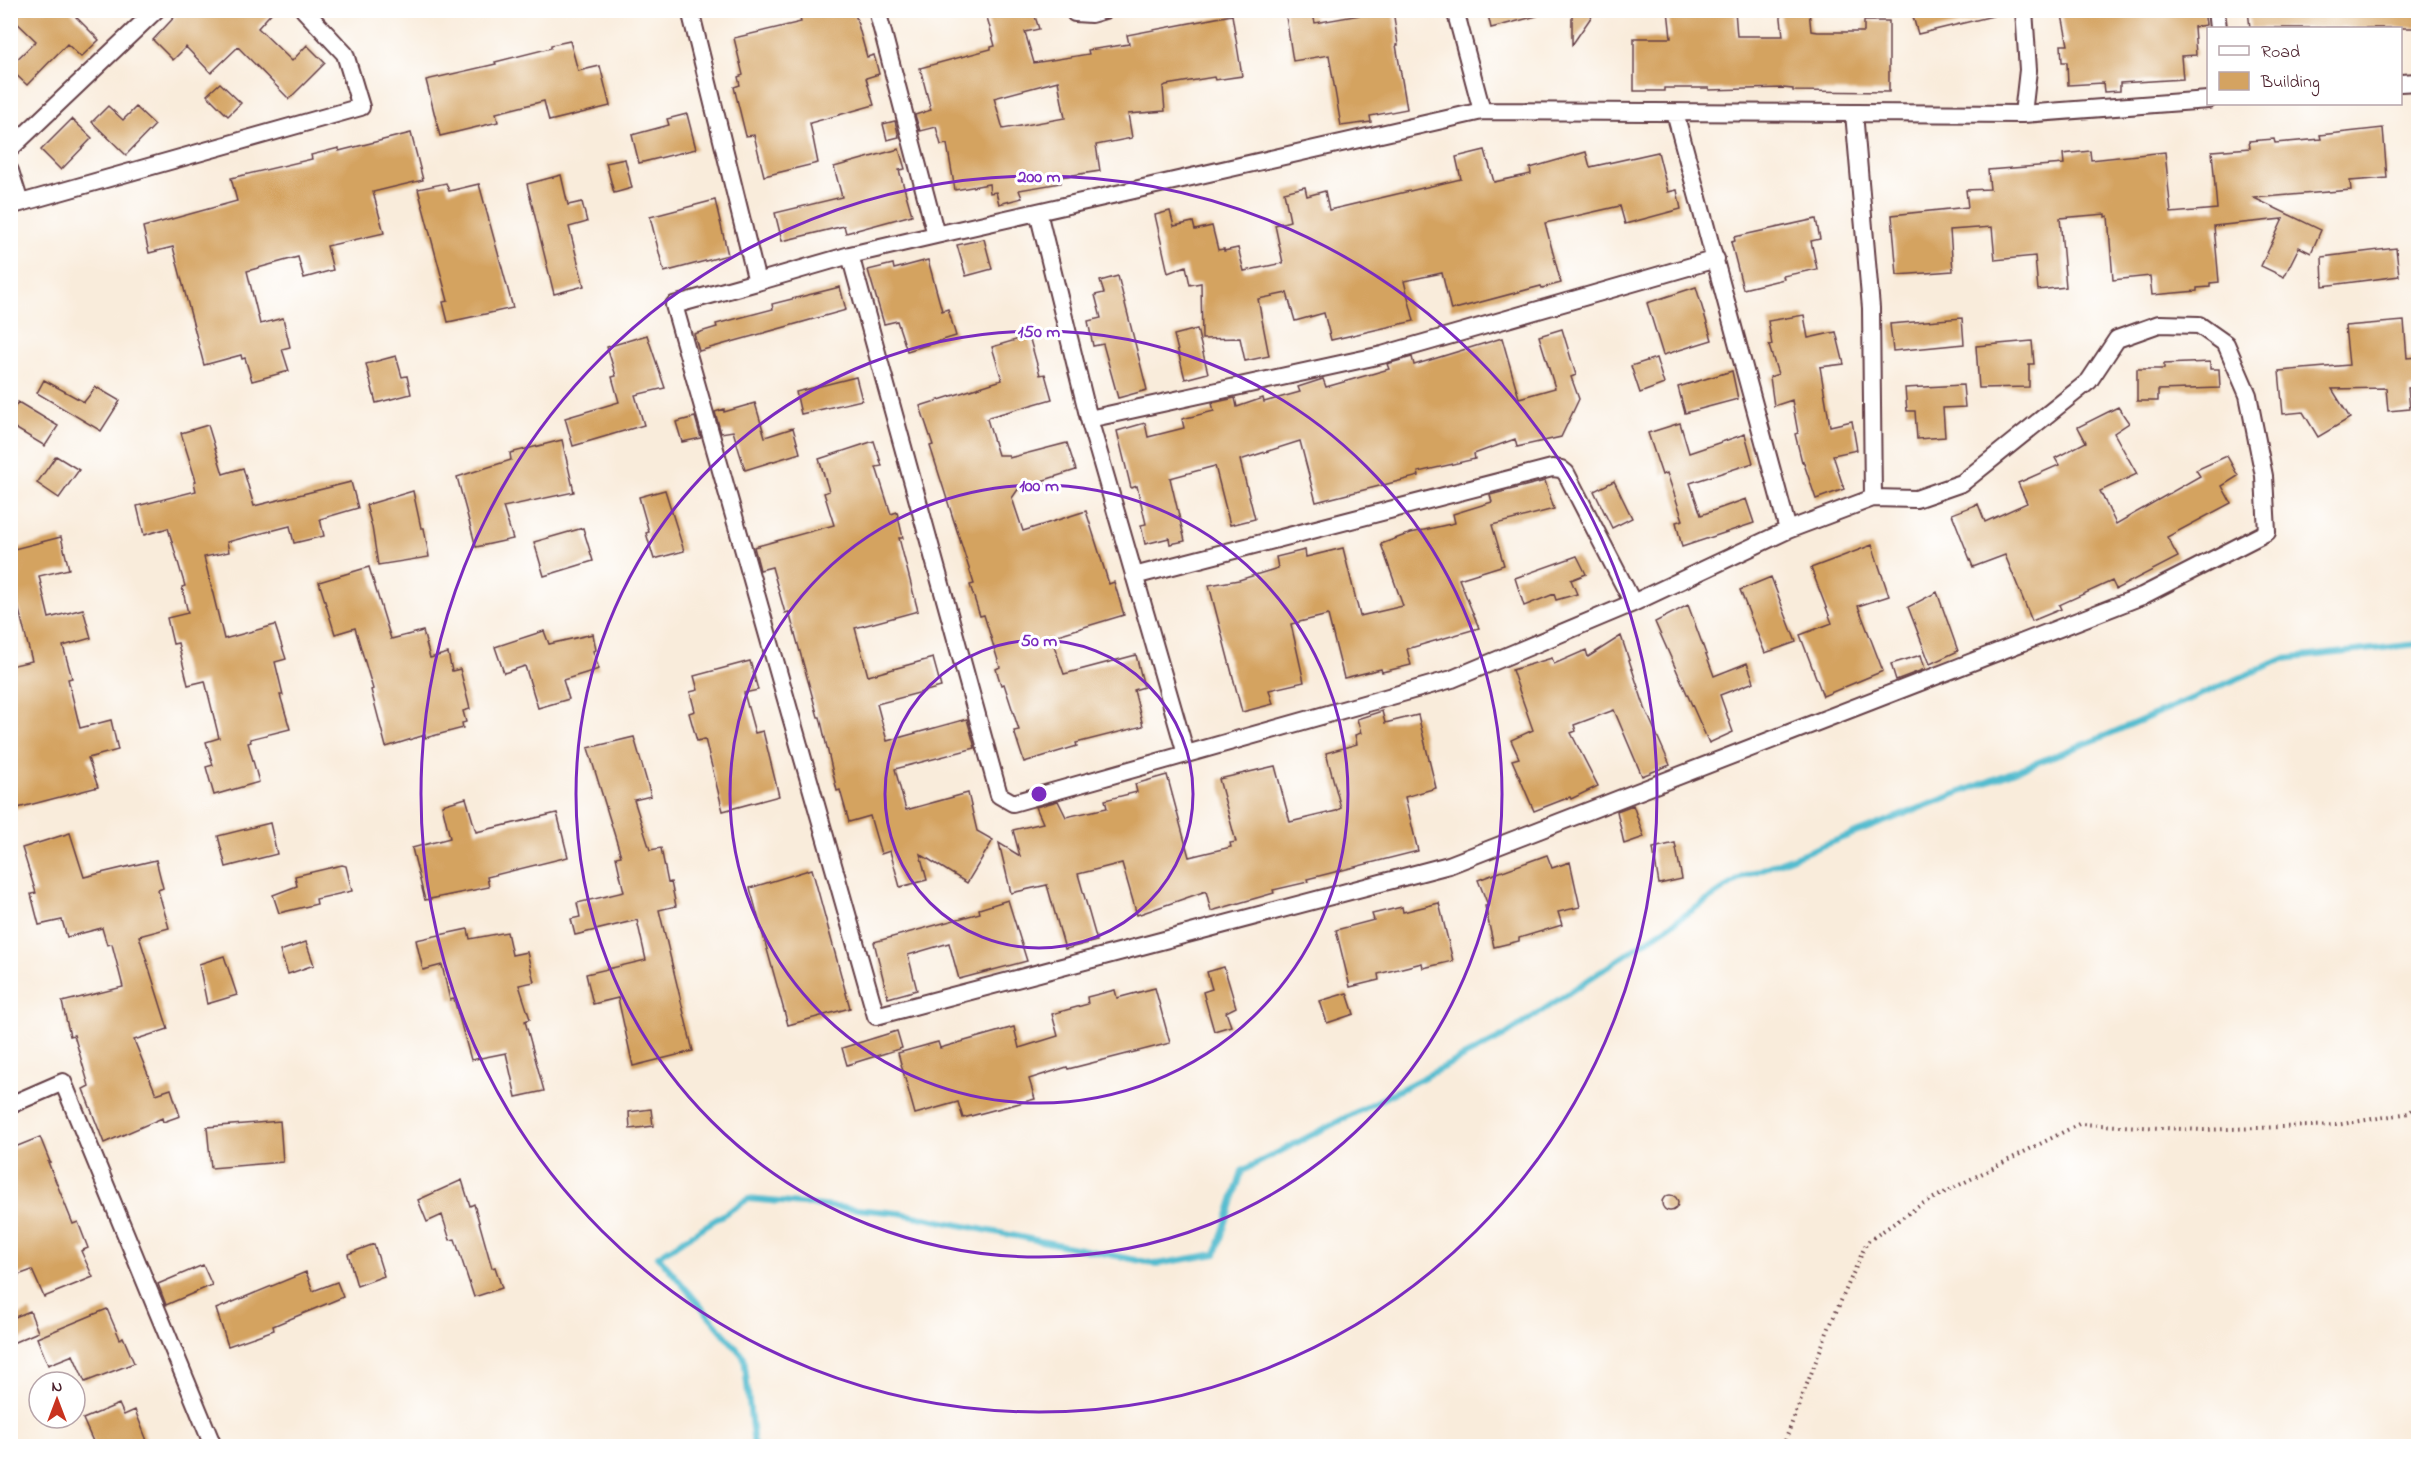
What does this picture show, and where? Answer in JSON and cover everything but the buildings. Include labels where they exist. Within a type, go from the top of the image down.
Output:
[{"type":"street","points":[[10,149],[156,10]]},
{"type":"street","points":[[10,171],[15,205],[361,107],[345,54],[304,10]]},
{"type":"street","points":[[690,10],[757,282]]},
{"type":"street","points":[[877,10],[936,235]]},
{"type":"street","points":[[1074,10],[1076,13],[1091,14],[1105,10]]},
{"type":"street","points":[[1455,10],[1482,111]]},
{"type":"street","points":[[2023,114],[2028,70],[2024,10]]},
{"type":"street","points":[[2216,10],[2218,27]]},
{"type":"street","points":[[2402,83],[2418,82]]},
{"type":"street","points":[[850,255],[999,795],[1013,804],[1452,679],[1633,603],[1788,530],[1873,498],[1916,499],[1962,483],[2089,381],[2117,339],[2159,324],[2199,325],[2226,344],[2248,395],[2264,476],[2268,532],[2142,596],[1449,865],[876,1016],[674,305],[850,255],[1482,111],[2023,114],[2207,100]]},
{"type":"street","points":[[1675,113],[1788,530]]},
{"type":"street","points":[[1854,113],[1871,308],[1873,498]]},
{"type":"street","points":[[1038,212],[1089,419],[1186,754]]},
{"type":"street","points":[[1089,419],[1382,355],[1716,259]]},
{"type":"street","points":[[1134,576],[1552,468],[1561,469],[1566,473],[1633,603]]},
{"type":"street","points":[[10,1105],[63,1082],[213,1446]]},
{"type":"path","points":[[1782,1446],[1828,1330],[1867,1242],[1922,1204],[2079,1124],[2204,1130],[2336,1125],[2409,1113],[2418,1105]]},
{"type":"waterway","points":[[754,1446],[744,1357],[658,1256],[748,1199],[899,1213],[1157,1264],[1216,1254],[1242,1171],[1504,1036],[1742,877],[2100,738],[2283,659],[2418,644]]}]
